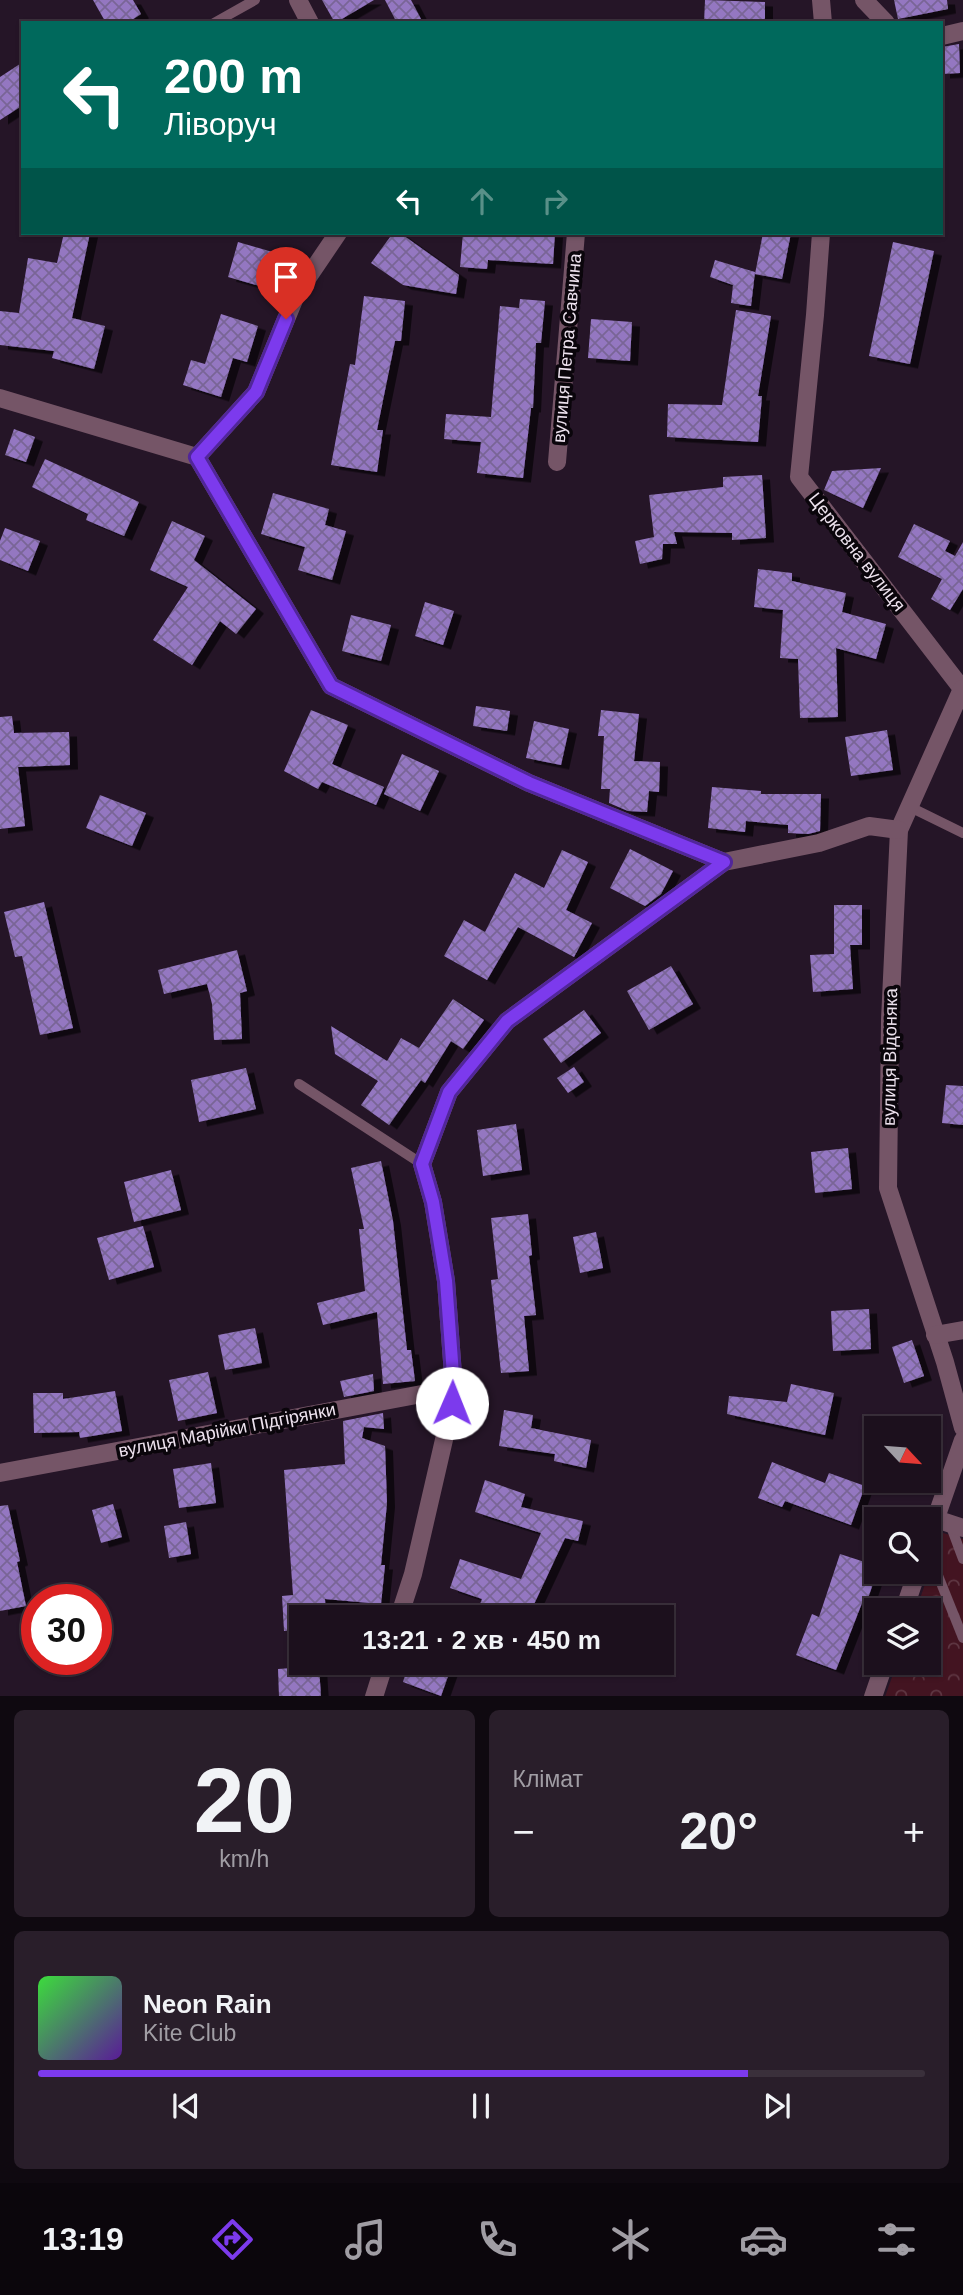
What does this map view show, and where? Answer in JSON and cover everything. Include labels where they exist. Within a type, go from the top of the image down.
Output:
[{"type":"street","points":[[298,0],[309,21]]},
{"type":"street","points":[[821,0],[823,21]]},
{"type":"street","points":[[864,0],[884,21]]},
{"type":"street","points":[[943,36],[963,31]]},
{"type":"street","points":[[197,457],[256,392],[296,295],[337,235]]},
{"type":"street","name":"вулиця Петра Савчина","points":[[557,462],[576,235]]},
{"type":"street","name":"Церковна вулиця","points":[[821,235],[816,314],[799,477],[962,689]]},
{"type":"street","points":[[0,398],[197,457],[331,686],[529,783],[724,862]]},
{"type":"street","name":"вулиця Відоняка","points":[[962,689],[899,830],[890,1020],[888,1188],[963,1428]]},
{"type":"street","points":[[403,1605],[413,1574],[454,1388],[446,1281],[433,1202],[422,1164],[449,1092],[507,1021],[724,862],[819,843],[869,826],[899,830]]},
{"type":"street","points":[[935,1335],[963,1329]]},
{"type":"street","name":"вулиця Марійки Підгірянки","points":[[0,1473],[454,1388]]},
{"type":"street","points":[[950,1523],[963,1440]]},
{"type":"street","points":[[374,1696],[381,1675]]},
{"type":"street","points":[[873,1696],[880,1675]]},
{"type":"lane","points":[[218,21],[255,0]]},
{"type":"lane","points":[[910,807],[963,833]]},
{"type":"lane","points":[[299,1084],[422,1164]]},
{"type":"lane","points":[[950,1523],[963,1559]]},
{"type":"lane","points":[[941,1583],[963,1638]]},
{"type":"green space","points":[[943,1533],[963,1539],[963,1696],[885,1696],[893,1675],[941,1675],[941,1598],[920,1598],[925,1584],[941,1584]]},
{"type":"building","points":[[93,0],[133,0],[141,14],[130,21],[105,21]]},
{"type":"building","points":[[322,0],[374,0],[338,21],[334,21]]},
{"type":"building","points":[[385,0],[411,0],[422,21],[396,21]]},
{"type":"building","points":[[705,0],[765,2],[765,21],[704,21]]},
{"type":"building","points":[[894,0],[947,0],[948,9],[898,19]]},
{"type":"building","points":[[959,44],[960,73],[943,74],[943,47]]},
{"type":"building","points":[[21,63],[21,106],[0,120],[0,77]]},
{"type":"building","points":[[64,235],[90,235],[72,318],[105,326],[94,369],[52,358],[54,351],[0,345],[0,311],[19,313],[28,258],[57,263]]},
{"type":"building","points":[[392,235],[403,235],[459,275],[456,294],[403,285],[371,263]]},
{"type":"building","points":[[463,235],[555,235],[553,264],[488,260],[487,269],[460,267]]},
{"type":"building","points":[[763,235],[791,235],[782,279],[755,274]]},
{"type":"building","points":[[238,242],[276,253],[267,288],[228,277]]},
{"type":"building","points":[[893,242],[934,251],[910,364],[869,356]]},
{"type":"building","points":[[715,260],[755,272],[751,306],[731,303],[733,285],[710,277]]},
{"type":"building","points":[[364,296],[405,301],[401,341],[395,341],[377,430],[383,430],[377,472],[331,465],[350,364],[355,365]]},
{"type":"building","points":[[520,299],[545,301],[541,343],[536,343],[533,408],[523,478],[477,473],[481,442],[444,439],[446,414],[491,417],[500,306],[519,308]]},
{"type":"building","points":[[736,310],[771,316],[758,396],[762,396],[758,442],[667,437],[668,404],[722,405]]},
{"type":"building","points":[[221,314],[258,326],[247,362],[233,358],[221,397],[183,385],[191,360],[205,364]]},
{"type":"building","points":[[591,319],[632,322],[630,361],[588,358]]},
{"type":"building","points":[[14,429],[35,437],[26,462],[5,455]]},
{"type":"building","points":[[45,459],[139,502],[124,536],[86,520],[88,514],[32,487]]},
{"type":"building","points":[[881,468],[863,508],[824,490],[832,471]]},
{"type":"building","points":[[762,475],[766,538],[732,540],[732,533],[674,532],[677,544],[663,544],[662,559],[640,564],[635,541],[654,537],[649,495],[723,487],[723,477]]},
{"type":"building","points":[[273,493],[329,509],[325,525],[346,531],[332,580],[298,570],[305,547],[261,534]]},
{"type":"building","points":[[172,521],[205,536],[194,560],[256,609],[236,634],[220,621],[192,665],[153,640],[188,587],[150,570]]},
{"type":"building","points":[[914,524],[950,541],[945,551],[955,556],[963,542],[963,589],[950,610],[931,599],[942,579],[898,557]]},
{"type":"building","points":[[5,528],[40,541],[28,571],[0,560],[0,541]]},
{"type":"building","points":[[758,569],[792,573],[792,581],[846,593],[842,612],[886,624],[876,659],[836,648],[838,717],[800,718],[798,659],[780,658],[783,610],[754,607]]},
{"type":"building","points":[[425,602],[454,611],[443,645],[415,636]]},
{"type":"building","points":[[351,615],[391,625],[381,661],[342,651]]},
{"type":"building","points":[[476,706],[510,711],[507,731],[473,726]]},
{"type":"building","points":[[311,710],[348,725],[332,764],[384,787],[376,805],[322,782],[318,789],[284,771]]},
{"type":"building","points":[[601,710],[639,714],[634,761],[660,762],[659,792],[649,791],[647,812],[628,811],[609,803],[610,789],[601,789],[604,736],[598,736]]},
{"type":"building","points":[[12,716],[14,733],[69,732],[70,765],[18,767],[25,826],[0,829],[0,717]]},
{"type":"building","points":[[534,721],[569,729],[561,765],[526,758]]},
{"type":"building","points":[[887,730],[893,770],[851,776],[845,737]]},
{"type":"building","points":[[402,754],[439,771],[420,811],[384,794]]},
{"type":"building","points":[[712,787],[761,791],[761,794],[821,794],[820,831],[808,834],[788,833],[788,825],[746,821],[745,832],[708,828]]},
{"type":"building","points":[[100,795],[146,813],[132,846],[86,828]]},
{"type":"building","points":[[630,849],[673,871],[661,894],[645,906],[610,888]]},
{"type":"building","points":[[562,850],[588,862],[566,910],[592,923],[574,957],[518,927],[487,980],[444,956],[464,920],[485,932],[515,873],[544,888]]},
{"type":"building","points":[[44,902],[73,1028],[40,1035],[22,956],[15,957],[4,912]]},
{"type":"building","points":[[834,905],[862,905],[862,945],[850,945],[853,989],[813,992],[810,955],[834,954]]},
{"type":"building","points":[[237,950],[247,991],[240,993],[242,1039],[214,1040],[212,1004],[207,984],[164,994],[158,970]]},
{"type":"building","points":[[671,966],[693,1004],[649,1030],[627,991]]},
{"type":"building","points":[[453,999],[484,1020],[463,1049],[451,1041],[425,1083],[421,1080],[389,1125],[361,1105],[378,1081],[335,1054],[331,1026],[387,1061],[401,1038],[419,1048]]},
{"type":"building","points":[[584,1010],[601,1033],[561,1063],[543,1039]]},
{"type":"building","points":[[574,1067],[584,1082],[568,1093],[557,1078]]},
{"type":"building","points":[[246,1068],[256,1109],[199,1122],[191,1080]]},
{"type":"building","points":[[946,1085],[963,1086],[963,1125],[942,1123]]},
{"type":"building","points":[[516,1124],[522,1170],[483,1176],[477,1130]]},
{"type":"building","points":[[848,1148],[852,1189],[815,1193],[811,1152]]},
{"type":"building","points":[[381,1161],[393,1221],[407,1350],[411,1350],[415,1381],[383,1384],[377,1312],[323,1325],[317,1303],[365,1291],[359,1229],[364,1229],[351,1168]]},
{"type":"building","points":[[171,1170],[181,1210],[134,1222],[124,1182]]},
{"type":"building","points":[[528,1214],[532,1255],[529,1256],[536,1315],[524,1316],[529,1371],[501,1373],[491,1280],[498,1279],[491,1218]]},
{"type":"building","points":[[143,1226],[154,1267],[109,1280],[97,1238]]},
{"type":"building","points":[[596,1232],[603,1268],[580,1273],[573,1237]]},
{"type":"building","points":[[869,1309],[871,1349],[833,1351],[831,1311]]},
{"type":"building","points":[[255,1328],[262,1363],[225,1370],[218,1335]]},
{"type":"building","points":[[912,1340],[924,1376],[904,1383],[892,1347]]},
{"type":"building","points":[[208,1372],[217,1413],[178,1421],[169,1380]]},
{"type":"building","points":[[373,1374],[374,1391],[344,1397],[340,1381]]},
{"type":"building","points":[[791,1384],[834,1393],[825,1435],[727,1414],[729,1396],[787,1402]]},
{"type":"building","points":[[115,1391],[122,1431],[80,1438],[79,1432],[34,1433],[33,1393],[63,1393],[63,1399]]},
{"type":"building","points":[[504,1410],[533,1415],[531,1428],[591,1440],[586,1468],[554,1461],[555,1454],[499,1446]]},
{"type":"building","points":[[383,1413],[384,1429],[364,1427],[362,1438],[385,1446],[387,1503],[381,1565],[385,1565],[381,1604],[325,1599],[325,1605],[289,1605],[289,1631],[284,1631],[282,1596],[293,1595],[284,1470],[345,1464],[343,1421]]},
{"type":"building","points":[[772,1462],[825,1483],[829,1473],[864,1486],[851,1525],[785,1501],[782,1507],[758,1498]]},
{"type":"building","points":[[211,1463],[216,1503],[179,1508],[173,1469]]},
{"type":"building","points":[[485,1480],[525,1494],[521,1507],[583,1521],[578,1541],[565,1538],[534,1605],[480,1605],[482,1599],[450,1588],[460,1559],[521,1579],[541,1533],[475,1512]]},
{"type":"building","points":[[113,1504],[122,1537],[101,1543],[92,1510]]},
{"type":"building","points":[[8,1505],[20,1561],[17,1562],[22,1584],[21,1607],[0,1611],[0,1506]]},
{"type":"building","points":[[186,1522],[191,1554],[169,1558],[164,1526]]},
{"type":"building","points":[[840,1554],[864,1562],[864,1584],[873,1584],[868,1598],[864,1598],[836,1670],[796,1655],[812,1614],[819,1617]]},
{"type":"building","points":[[289,1668],[289,1675],[320,1675],[321,1696],[279,1696],[278,1669]]},
{"type":"building","points":[[405,1675],[448,1675],[441,1696],[403,1682]]},
{"type":"route","points":[[286,319],[256,392],[197,457],[331,686],[529,783],[724,862],[507,1021],[449,1092],[422,1164],[433,1202],[446,1281],[454,1388],[452,1403]]}]
